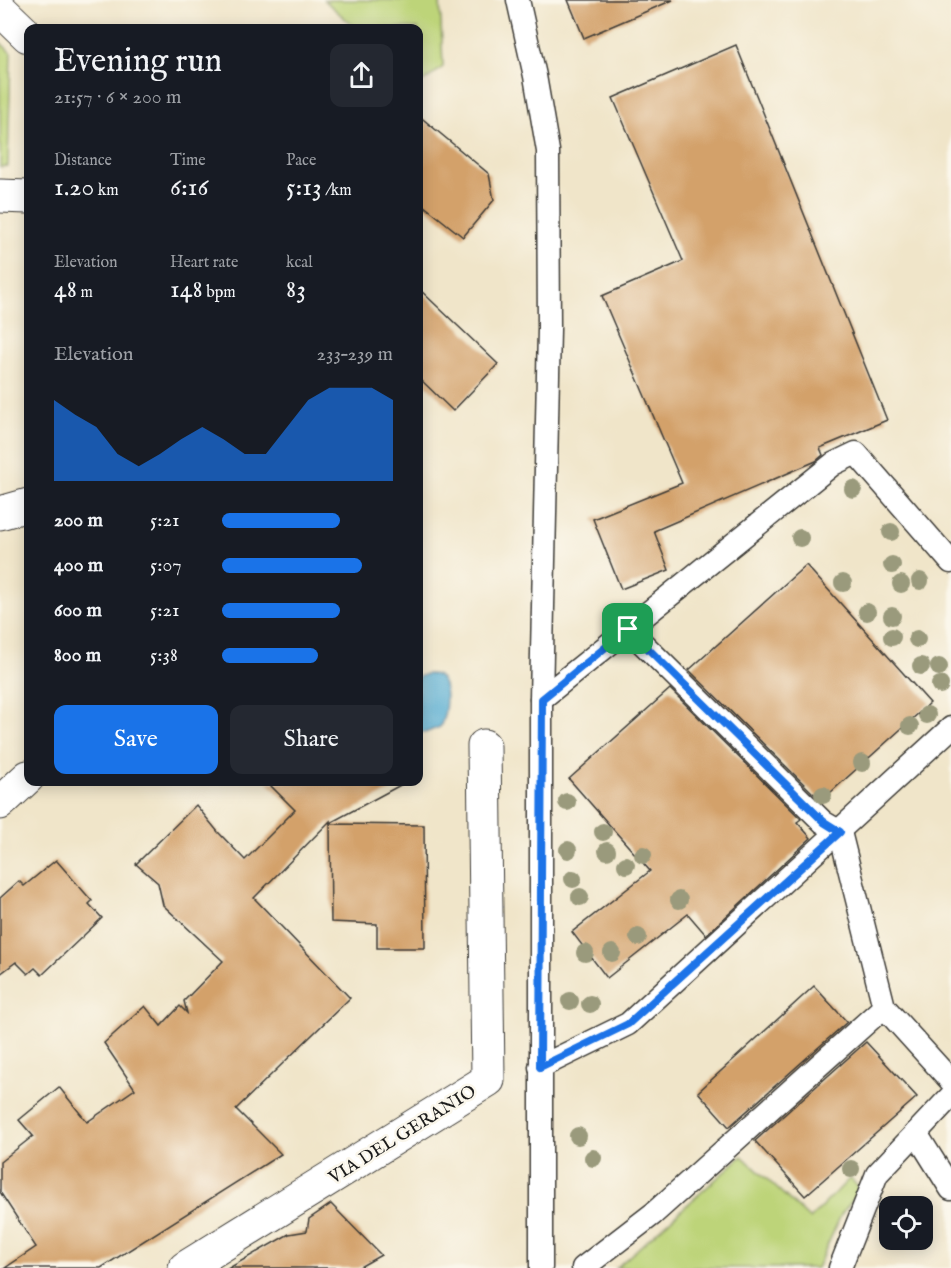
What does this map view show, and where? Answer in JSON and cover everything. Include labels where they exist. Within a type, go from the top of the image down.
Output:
[{"type":"street","points":[[0,9],[24,32]]},
{"type":"street","points":[[0,196],[24,197]]},
{"type":"street","points":[[0,513],[24,506]]},
{"type":"street","name":"VIA DEL GERANIO","points":[[185,1268],[488,1080],[484,746]]},
{"type":"street","points":[[0,802],[24,781]]},
{"type":"lane","points":[[518,0],[535,76],[548,151],[549,329],[542,699],[541,1268]]},
{"type":"lane","points":[[542,699],[833,464],[856,453],[951,562]]},
{"type":"lane","points":[[628,629],[824,822],[840,832],[884,1007],[951,1081]]},
{"type":"lane","points":[[540,1067],[628,1024],[951,728]]},
{"type":"lane","points":[[583,1268],[653,1214],[884,1007]]},
{"type":"lane","points":[[840,1268],[877,1174],[951,1096]]},
{"type":"lane","points":[[916,1133],[951,1189]]},
{"type":"green space","points":[[324,0],[440,0],[443,67],[423,82],[423,24],[351,24]]},
{"type":"green space","points":[[0,42],[11,53],[8,166],[0,167]]},
{"type":"green space","points":[[742,1156],[810,1219],[850,1178],[861,1190],[842,1213],[817,1268],[616,1268]]},
{"type":"water","points":[[423,675],[436,675],[441,679],[446,700],[440,727],[425,733],[423,732]]},
{"type":"building","points":[[568,0],[673,0],[584,38]]},
{"type":"building","points":[[736,45],[887,420],[820,448],[823,455],[816,461],[654,531],[669,570],[621,589],[593,519],[682,483],[602,296],[683,261],[613,98]]},
{"type":"building","points":[[423,119],[489,174],[494,200],[463,237],[423,205]]},
{"type":"building","points":[[423,293],[498,364],[453,411],[423,382]]},
{"type":"building","points":[[806,565],[930,703],[821,801],[689,670]]},
{"type":"building","points":[[670,689],[801,819],[797,822],[811,838],[706,935],[688,914],[607,978],[572,932],[650,871],[569,779]]},
{"type":"building","points":[[271,786],[399,786],[330,823],[330,821],[254,898],[350,998],[236,1109],[281,1154],[101,1268],[5,1268],[36,1247],[0,1192],[0,1162],[33,1136],[19,1120],[59,1087],[87,1122],[135,1089],[104,1043],[145,1006],[161,1026],[180,1006],[187,1013],[184,1001],[223,961],[163,905],[158,883],[136,864],[196,805],[245,860],[295,810]]},
{"type":"building","points":[[330,824],[424,825],[425,948],[377,948],[377,924],[331,922]]},
{"type":"building","points":[[56,860],[92,901],[89,904],[102,918],[42,975],[35,968],[28,974],[16,962],[0,974],[0,898],[19,881],[24,886]]},
{"type":"building","points":[[814,986],[847,1022],[729,1127],[698,1092]]},
{"type":"building","points":[[866,1042],[917,1097],[805,1196],[755,1141]]},
{"type":"building","points":[[331,1204],[381,1255],[358,1268],[229,1268],[289,1234],[307,1231],[309,1219]]},
{"type":"route","points":[[628,629],[824,822],[840,832],[628,1024],[540,1067],[542,699],[628,629]]}]
